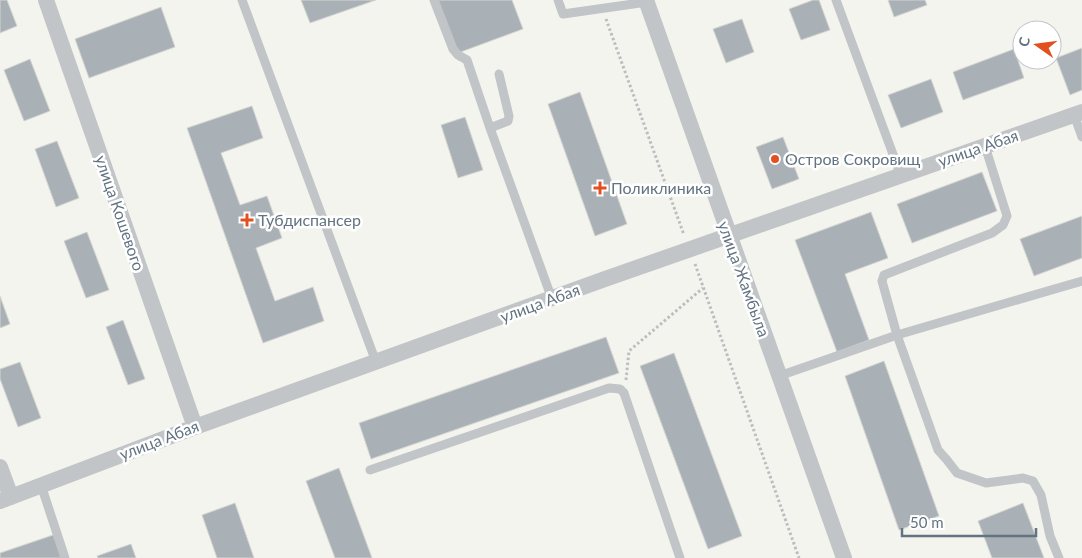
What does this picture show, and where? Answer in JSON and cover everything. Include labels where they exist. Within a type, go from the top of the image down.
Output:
[{"type":"street","name":"улица Кошевого","points":[[46,0],[195,427]]},
{"type":"street","name":"улица Жамбыла","points":[[646,1],[844,558]]},
{"type":"street","name":"улица Абая","points":[[5,499],[195,427],[1078,113]]},
{"type":"street","points":[[0,467],[5,499]]},
{"type":"lane","points":[[242,0],[376,362]]},
{"type":"lane","points":[[434,0],[453,49],[458,55],[467,60],[552,299]]},
{"type":"lane","points":[[558,0],[563,14],[646,1]]},
{"type":"lane","points":[[836,0],[901,176]]},
{"type":"lane","points":[[490,128],[508,121],[509,116],[499,74]]},
{"type":"lane","points":[[1078,113],[1082,137]]},
{"type":"lane","points":[[985,146],[1007,216],[1003,225],[992,234],[884,275],[882,281],[897,335],[921,407],[938,450],[957,473],[986,483],[1023,478],[1033,481],[1041,495],[1050,536],[1059,558]]},
{"type":"lane","points":[[779,376],[897,335],[1082,281]]},
{"type":"lane","points":[[370,470],[609,388],[620,389],[624,393],[680,558]]},
{"type":"lane","points":[[41,485],[65,558]]},
{"type":"path","points":[[602,8],[799,558]]},
{"type":"path","points":[[624,393],[629,351],[703,288]]},
{"type":"building","points":[[0,0],[7,0],[17,26],[0,33]]},
{"type":"building","points":[[301,0],[376,0],[310,23]]},
{"type":"building","points":[[438,0],[512,0],[523,29],[458,53]]},
{"type":"building","points":[[813,0],[819,0],[830,30],[801,40],[789,9]]},
{"type":"building","points":[[888,0],[925,0],[927,5],[894,17]]},
{"type":"building","points":[[161,7],[175,47],[89,78],[75,39]]},
{"type":"building","points":[[742,19],[754,52],[726,63],[713,29]]},
{"type":"building","points":[[1082,48],[1082,90],[1070,95],[1061,70],[1062,56]]},
{"type":"building","points":[[1012,50],[1012,70],[1021,70],[1024,78],[963,100],[953,72]]},
{"type":"building","points":[[30,59],[50,111],[24,121],[4,70]]},
{"type":"building","points":[[931,79],[943,112],[901,128],[888,95]]},
{"type":"building","points":[[580,92],[627,224],[595,236],[548,104]]},
{"type":"building","points":[[252,106],[263,138],[221,153],[240,205],[267,196],[282,238],[256,248],[275,301],[313,287],[324,321],[263,343],[187,128]]},
{"type":"building","points":[[465,117],[483,170],[458,178],[441,125]]},
{"type":"building","points":[[783,137],[799,179],[772,189],[756,147]]},
{"type":"building","points":[[57,141],[79,198],[56,207],[35,149]]},
{"type":"building","points":[[982,172],[997,211],[912,243],[897,204]]},
{"type":"building","points":[[871,212],[888,258],[845,274],[869,340],[837,352],[795,240]]},
{"type":"building","points":[[1082,216],[1082,258],[1034,276],[1020,239]]},
{"type":"building","points":[[87,232],[109,290],[86,298],[64,241]]},
{"type":"building","points":[[0,296],[10,324],[0,328]]},
{"type":"building","points":[[123,320],[145,379],[128,385],[106,327]]},
{"type":"building","points":[[606,337],[619,373],[371,459],[359,423]]},
{"type":"building","points":[[674,353],[742,536],[708,549],[640,366]]},
{"type":"building","points":[[884,361],[939,516],[899,530],[845,376]]},
{"type":"building","points":[[20,362],[41,418],[18,427],[0,379],[0,369]]},
{"type":"building","points":[[339,468],[372,558],[335,558],[306,481]]},
{"type":"building","points":[[235,503],[254,558],[217,558],[202,515]]},
{"type":"building","points":[[1023,503],[1044,558],[992,558],[978,521]]},
{"type":"building","points":[[56,534],[65,558],[0,558],[0,553]]},
{"type":"building","points":[[131,544],[136,558],[98,558],[97,556]]},
{"type":"place","name":"Остров Сокровищ","points":[[775,159]]},
{"type":"place","name":"Поликлиника","points":[[600,188]]},
{"type":"place","name":"Тубдиспансер","points":[[247,220]]}]
